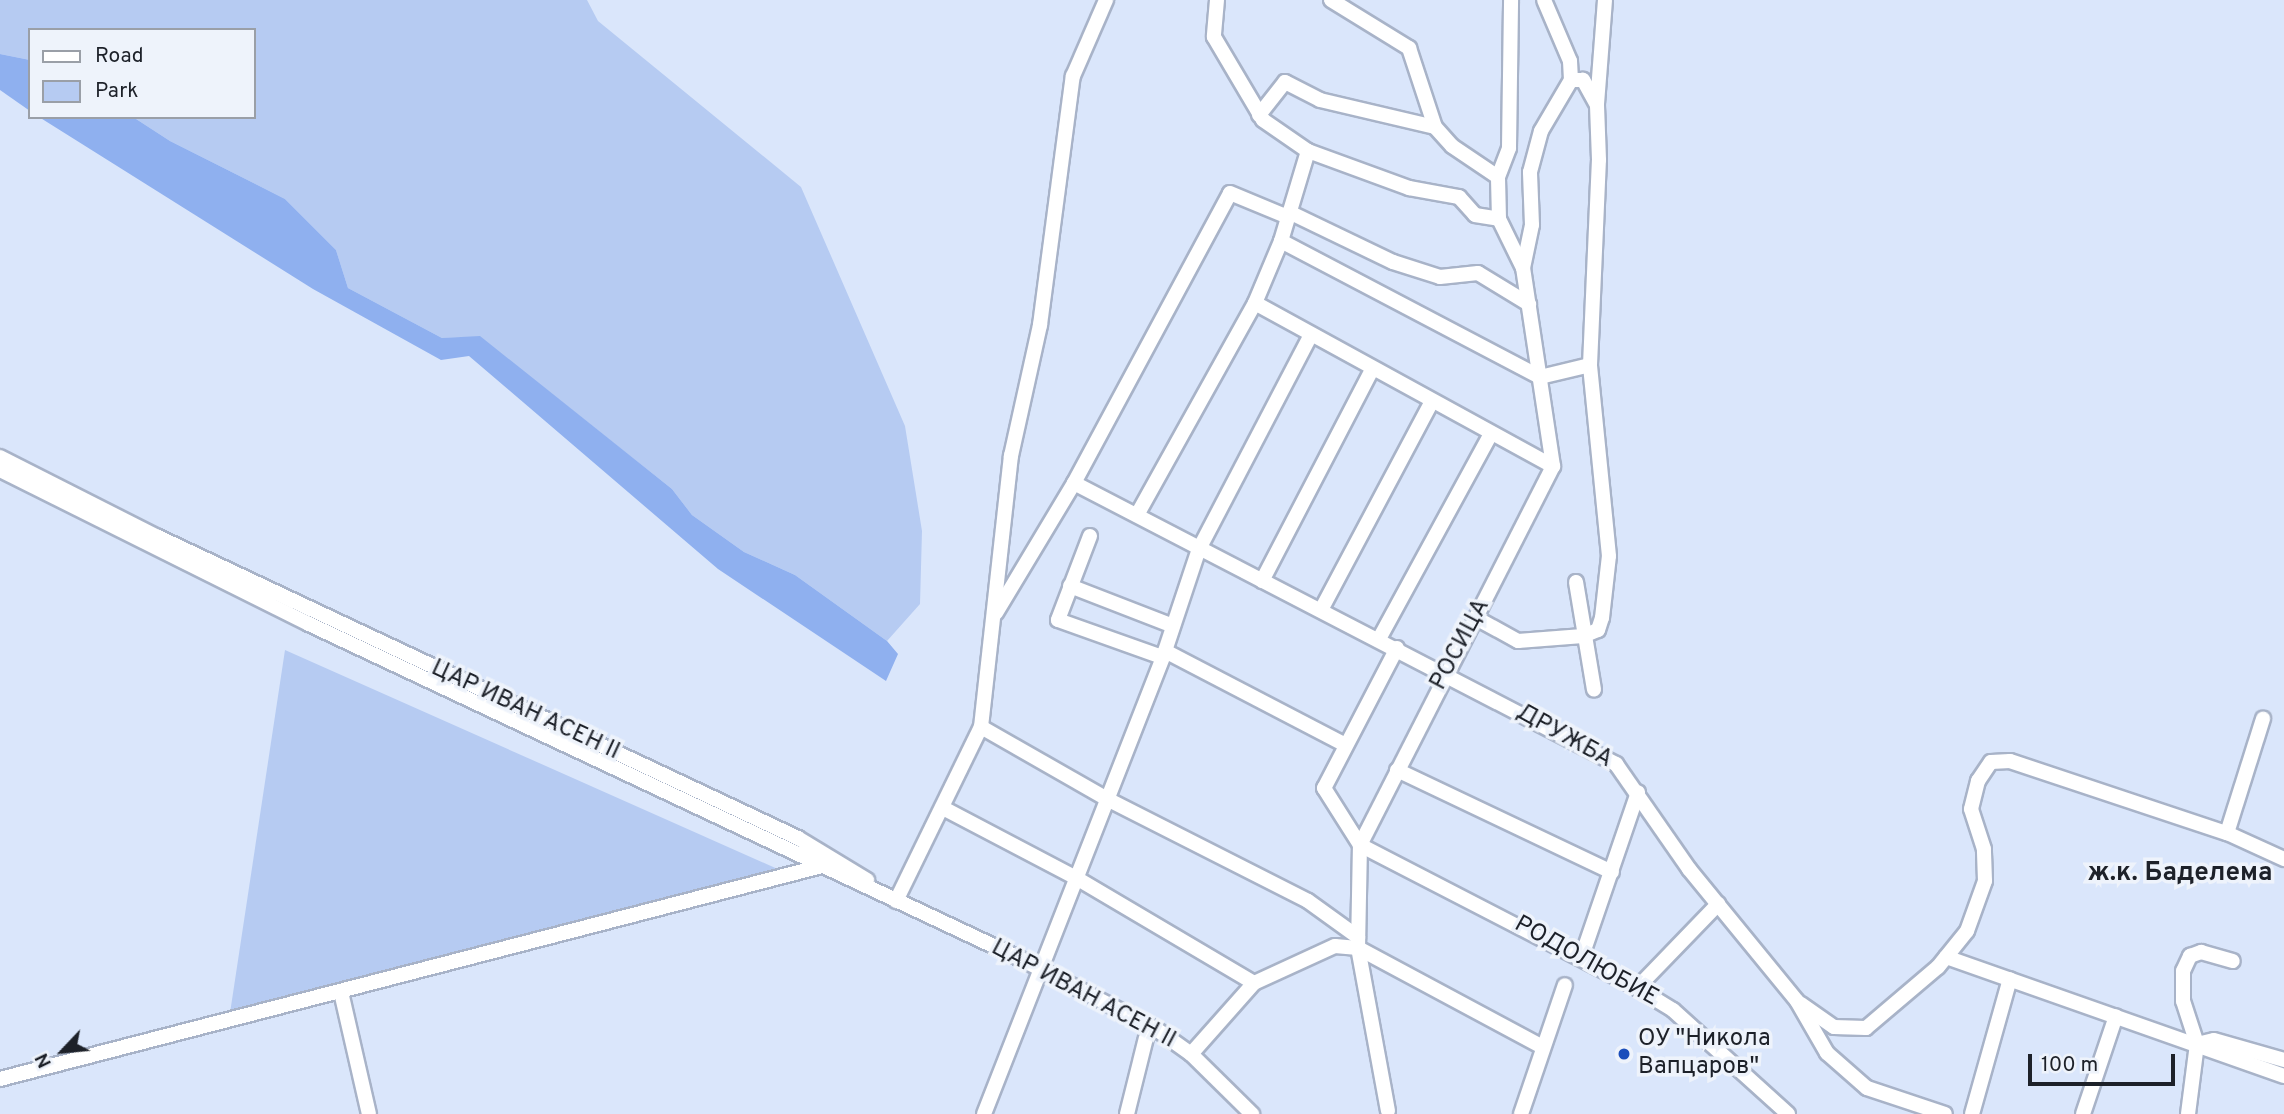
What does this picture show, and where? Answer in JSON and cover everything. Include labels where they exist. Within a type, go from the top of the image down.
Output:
[{"type":"street","points":[[896,901],[981,727],[1011,456],[1040,325],[1073,76],[1107,0]]},
{"type":"street","points":[[1217,0],[1214,37],[1259,115],[1308,151],[1409,188],[1459,197],[1475,215],[1499,219]]},
{"type":"street","points":[[1331,0],[1409,47],[1435,127],[1452,146],[1497,177]]},
{"type":"street","points":[[1511,0],[1509,148],[1497,177],[1499,219],[1524,268],[1553,466]]},
{"type":"street","points":[[1544,0],[1577,80],[1597,105]]},
{"type":"street","points":[[1476,618],[1518,641],[1583,636],[1598,630],[1602,618],[1609,556],[1590,365],[1599,160],[1597,105],[1605,0]]},
{"type":"street","points":[[1524,268],[1532,225],[1530,172],[1541,131],[1577,80],[1600,69]]},
{"type":"street","points":[[1259,115],[1285,82],[1320,100],[1435,127]]},
{"type":"street","points":[[1138,515],[1255,303],[1281,241],[1308,151]]},
{"type":"street","points":[[993,618],[1074,483],[1230,193],[1288,214],[1393,262],[1428,274],[1446,279],[1478,273],[1530,304]]},
{"type":"street","points":[[1281,241],[1540,377],[1590,365]]},
{"type":"street","points":[[1255,303],[1431,403],[1553,466]]},
{"type":"street","points":[[984,1114],[1164,654],[1199,549],[1311,335]]},
{"type":"street","points":[[1262,581],[1372,370]]},
{"type":"street","points":[[1321,610],[1431,403]]},
{"type":"street","points":[[1379,639],[1490,435]]},
{"type":"street","name":"ЦАР ИВАН АСЕН II","points":[[0,457],[146,531],[840,861],[896,901]]},
{"type":"street","name":"РОСИЦА","points":[[1389,1113],[1358,943],[1360,845],[1553,466]]},
{"type":"street","name":"ЦАР ИВАН АСЕН II","points":[[0,470],[154,547],[1041,969],[1156,1029],[1191,1054],[1252,1114]]},
{"type":"street","name":"ДРУЖБА","points":[[1074,483],[1447,673],[1616,764],[1718,904],[1797,1001],[1827,1053],[1867,1088],[1945,1114]]},
{"type":"street","points":[[1090,536],[1058,620],[1164,654],[1345,744]]},
{"type":"street","points":[[1576,582],[1594,690]]},
{"type":"street","points":[[1070,586],[1173,626]]},
{"type":"street","points":[[1360,845],[1324,788],[1397,648]]},
{"type":"street","points":[[2227,833],[2263,719]]},
{"type":"street","points":[[981,727],[1107,799],[1308,901],[1358,943],[1543,1047]]},
{"type":"street","points":[[1797,1001],[1834,1027],[1866,1028],[1945,957],[1967,931],[1985,881],[1984,849],[1971,809],[1978,781],[1991,762],[2010,761],[2227,833],[2284,859]]},
{"type":"street","points":[[1397,770],[1612,872]]},
{"type":"street","points":[[1582,956],[1638,792]]},
{"type":"street","points":[[943,808],[1078,879],[1254,984]]},
{"type":"street","name":"РОДОЛЮБИЕ","points":[[1360,845],[1582,956],[1673,1010],[1783,1111]]},
{"type":"street","points":[[0,1079],[840,861]]},
{"type":"street","points":[[1637,988],[1718,904]]},
{"type":"street","points":[[1191,1054],[1254,984],[1335,946],[1358,943]]},
{"type":"street","points":[[2188,1114],[2197,1044],[2183,1001],[2183,971],[2190,956],[2201,952],[2233,961]]},
{"type":"street","points":[[1945,957],[2197,1044],[2211,1053],[2284,1076]]},
{"type":"street","points":[[1972,1114],[2010,979]]},
{"type":"street","points":[[1521,1114],[1565,985]]},
{"type":"street","points":[[341,992],[369,1114]]},
{"type":"street","points":[[2082,1114],[2116,1016]]},
{"type":"street","points":[[1127,1114],[1146,1038]]},
{"type":"street","points":[[2197,1044],[2214,1040],[2284,1060]]},
{"type":"green space","points":[[0,0],[587,0],[598,21],[801,187],[905,426],[922,531],[920,604],[887,641],[795,575],[744,552],[692,515],[672,489],[480,337],[442,338],[348,288],[336,250],[285,199],[170,141],[136,119],[256,119],[256,28],[28,28],[28,60],[0,54]]},
{"type":"green space","points":[[285,650],[791,875],[230,1013]]},
{"type":"shaded area","points":[[0,54],[28,60],[28,110],[0,90]]},
{"type":"shaded area","points":[[42,119],[136,119],[170,141],[285,199],[336,250],[348,288],[442,338],[480,336],[672,489],[692,515],[744,552],[795,575],[887,641],[898,654],[886,681],[718,569],[469,356],[441,360],[313,289]]},
{"type":"place","name":"ОУ \"Никола Вапцаров\"","points":[[1624,1054]]},
{"type":"district","name":"ж.к. Баделема","points":[[2180,874]]}]
